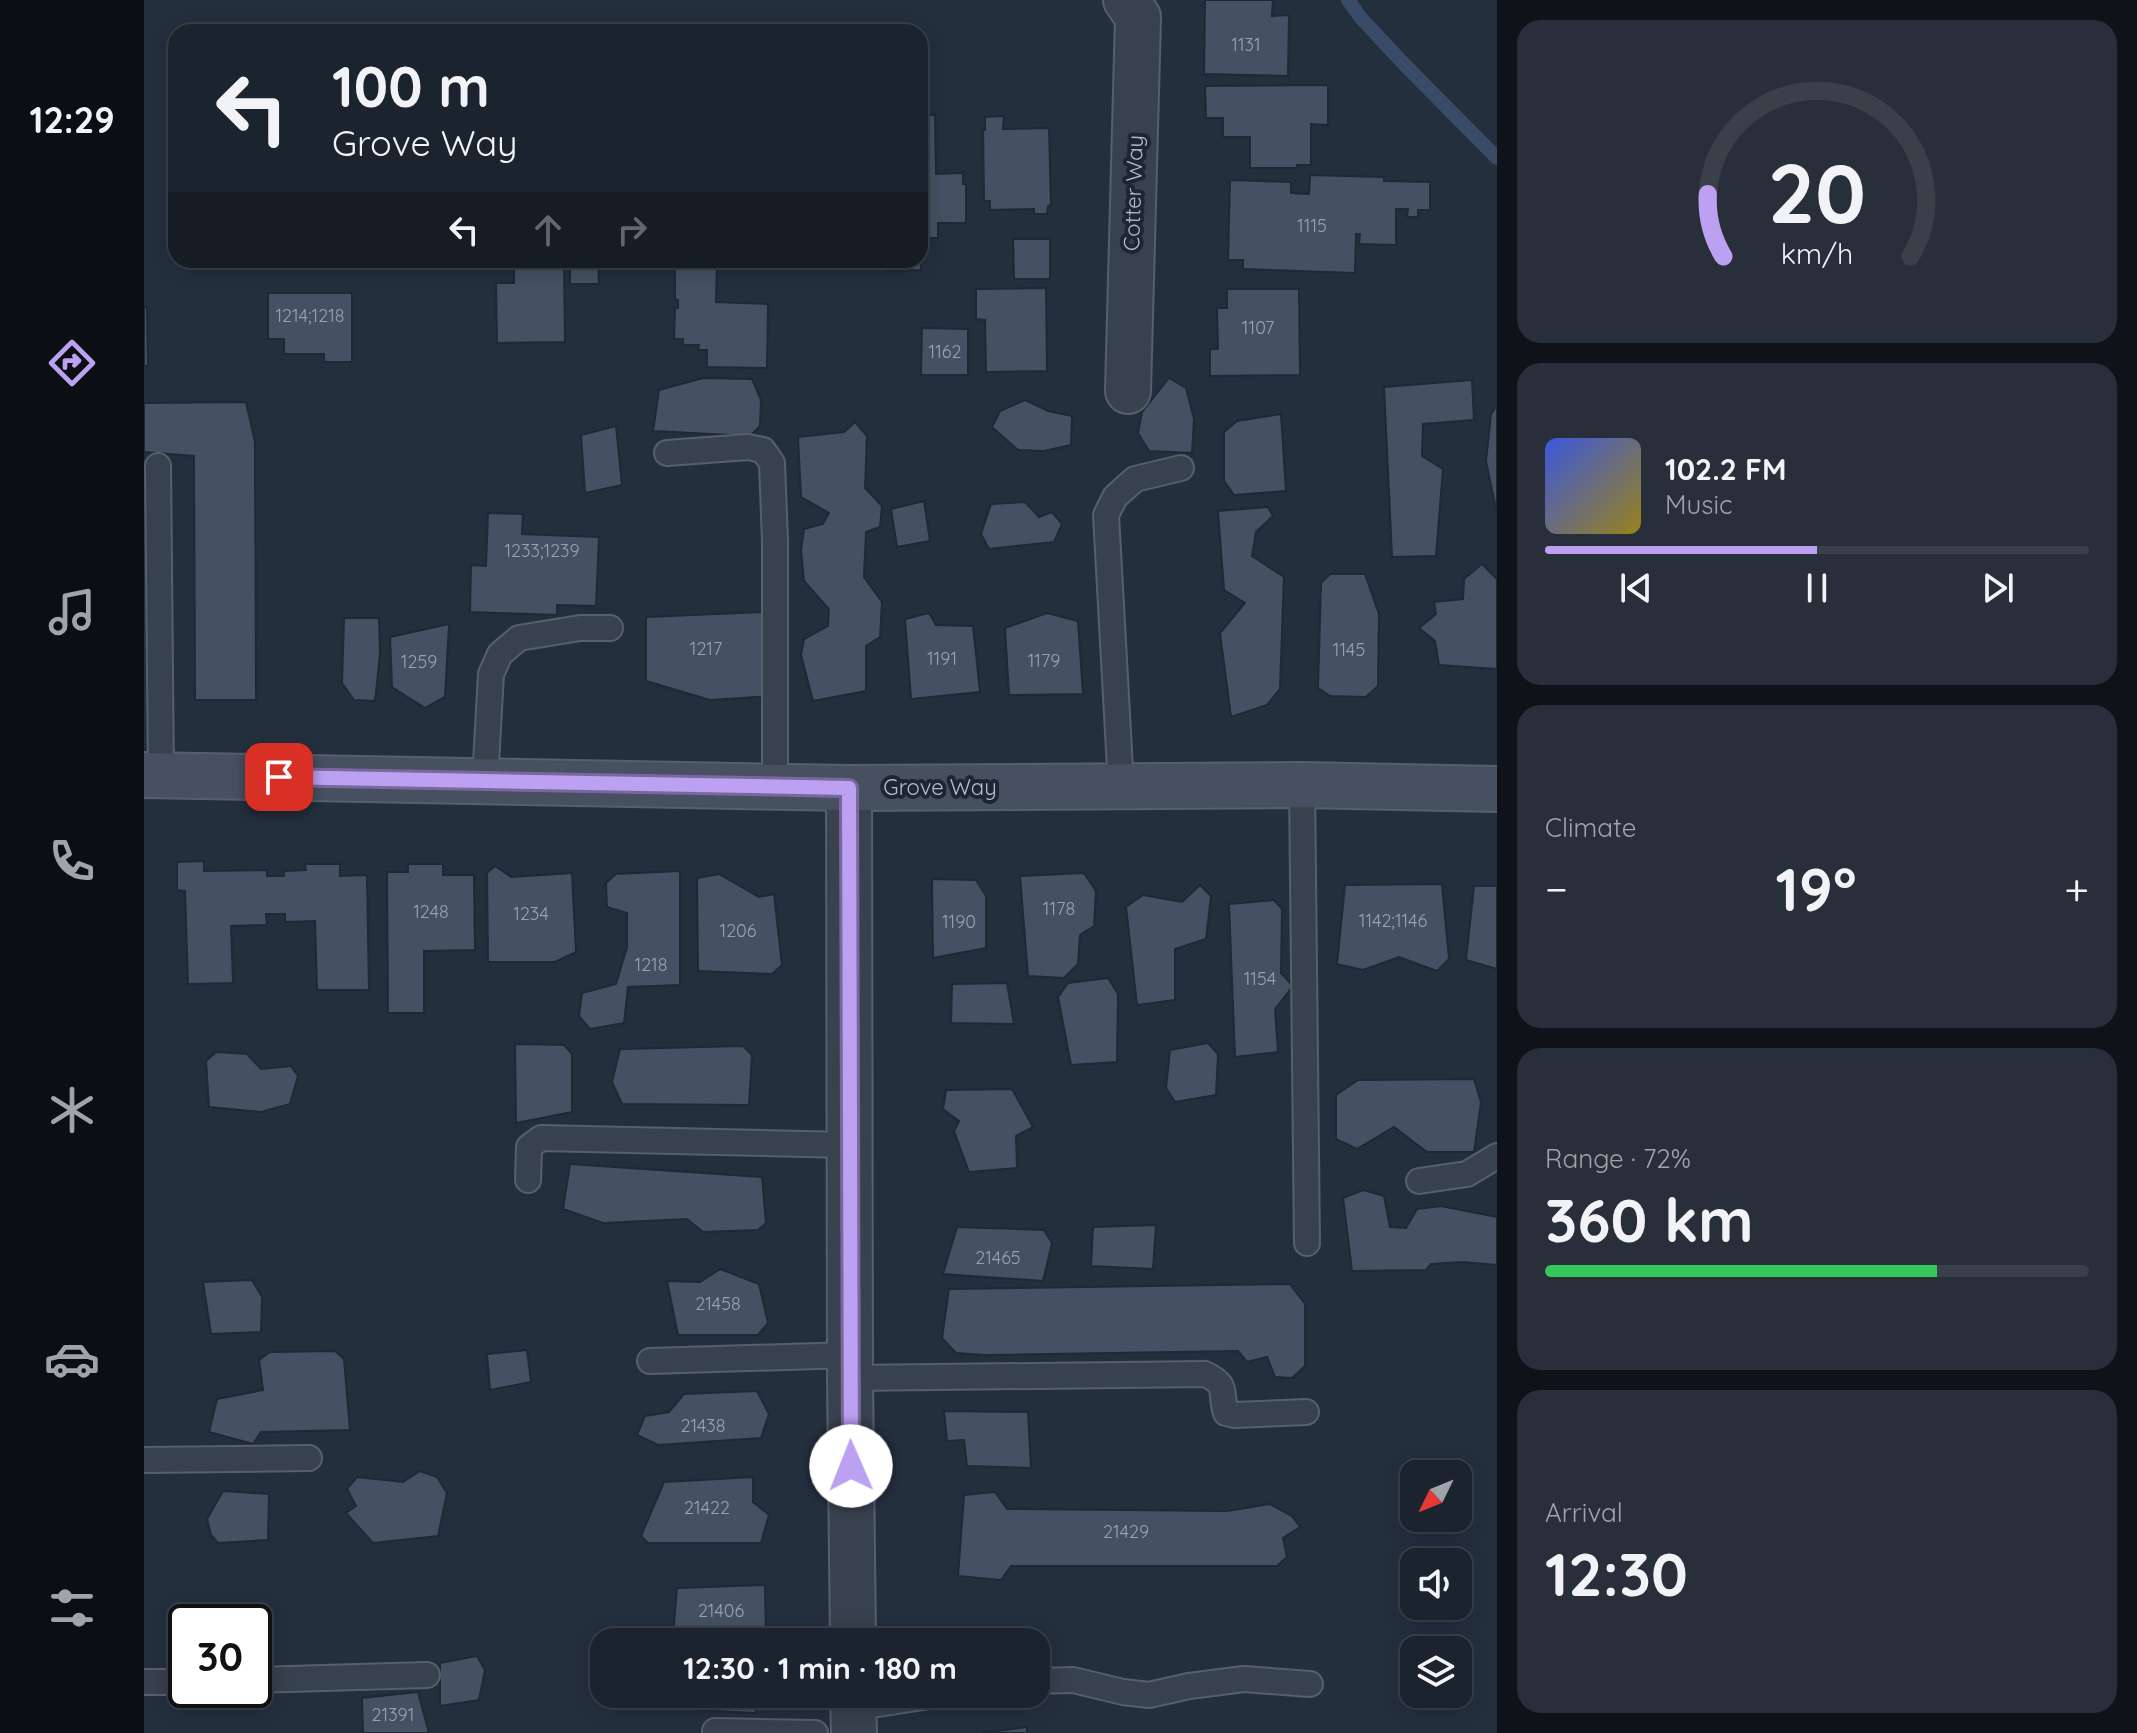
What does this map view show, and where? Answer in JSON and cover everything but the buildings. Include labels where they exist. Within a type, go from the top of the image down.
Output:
[{"type":"main road","name":"Grove Way","points":[[152,775],[849,788],[1302,785],[1497,789]]},
{"type":"street","name":"Cotter Way","points":[[1126,0],[1138,17],[1128,391]]},
{"type":"street","points":[[849,788],[853,1628]]},
{"type":"lane","points":[[667,453],[748,447],[763,450],[772,463],[775,786]]},
{"type":"lane","points":[[152,775],[158,466]]},
{"type":"lane","points":[[1121,787],[1106,515],[1115,497],[1135,479],[1181,468]]},
{"type":"lane","points":[[485,781],[491,674],[500,654],[519,638],[580,628],[610,628]]},
{"type":"lane","points":[[1302,785],[1307,1243]]},
{"type":"lane","points":[[528,1180],[529,1147],[541,1138],[851,1145]]},
{"type":"lane","points":[[1419,1181],[1467,1174],[1497,1156]]},
{"type":"lane","points":[[650,1361],[1205,1374],[1217,1380],[1223,1391],[1226,1413],[1306,1412]]},
{"type":"lane","points":[[144,1460],[309,1458]]},
{"type":"lane","points":[[272,1679],[427,1675]]},
{"type":"lane","points":[[1050,1681],[1073,1680],[1149,1695],[1244,1679],[1310,1684]]},
{"type":"lane","points":[[144,1682],[168,1682]]},
{"type":"lane","points":[[853,1712],[873,1708]]},
{"type":"lane","points":[[715,1731],[815,1733]]},
{"type":"waterway","points":[[1348,0],[1403,63],[1497,158]]},
{"type":"route","points":[[279,777],[849,788],[851,1466]]}]
